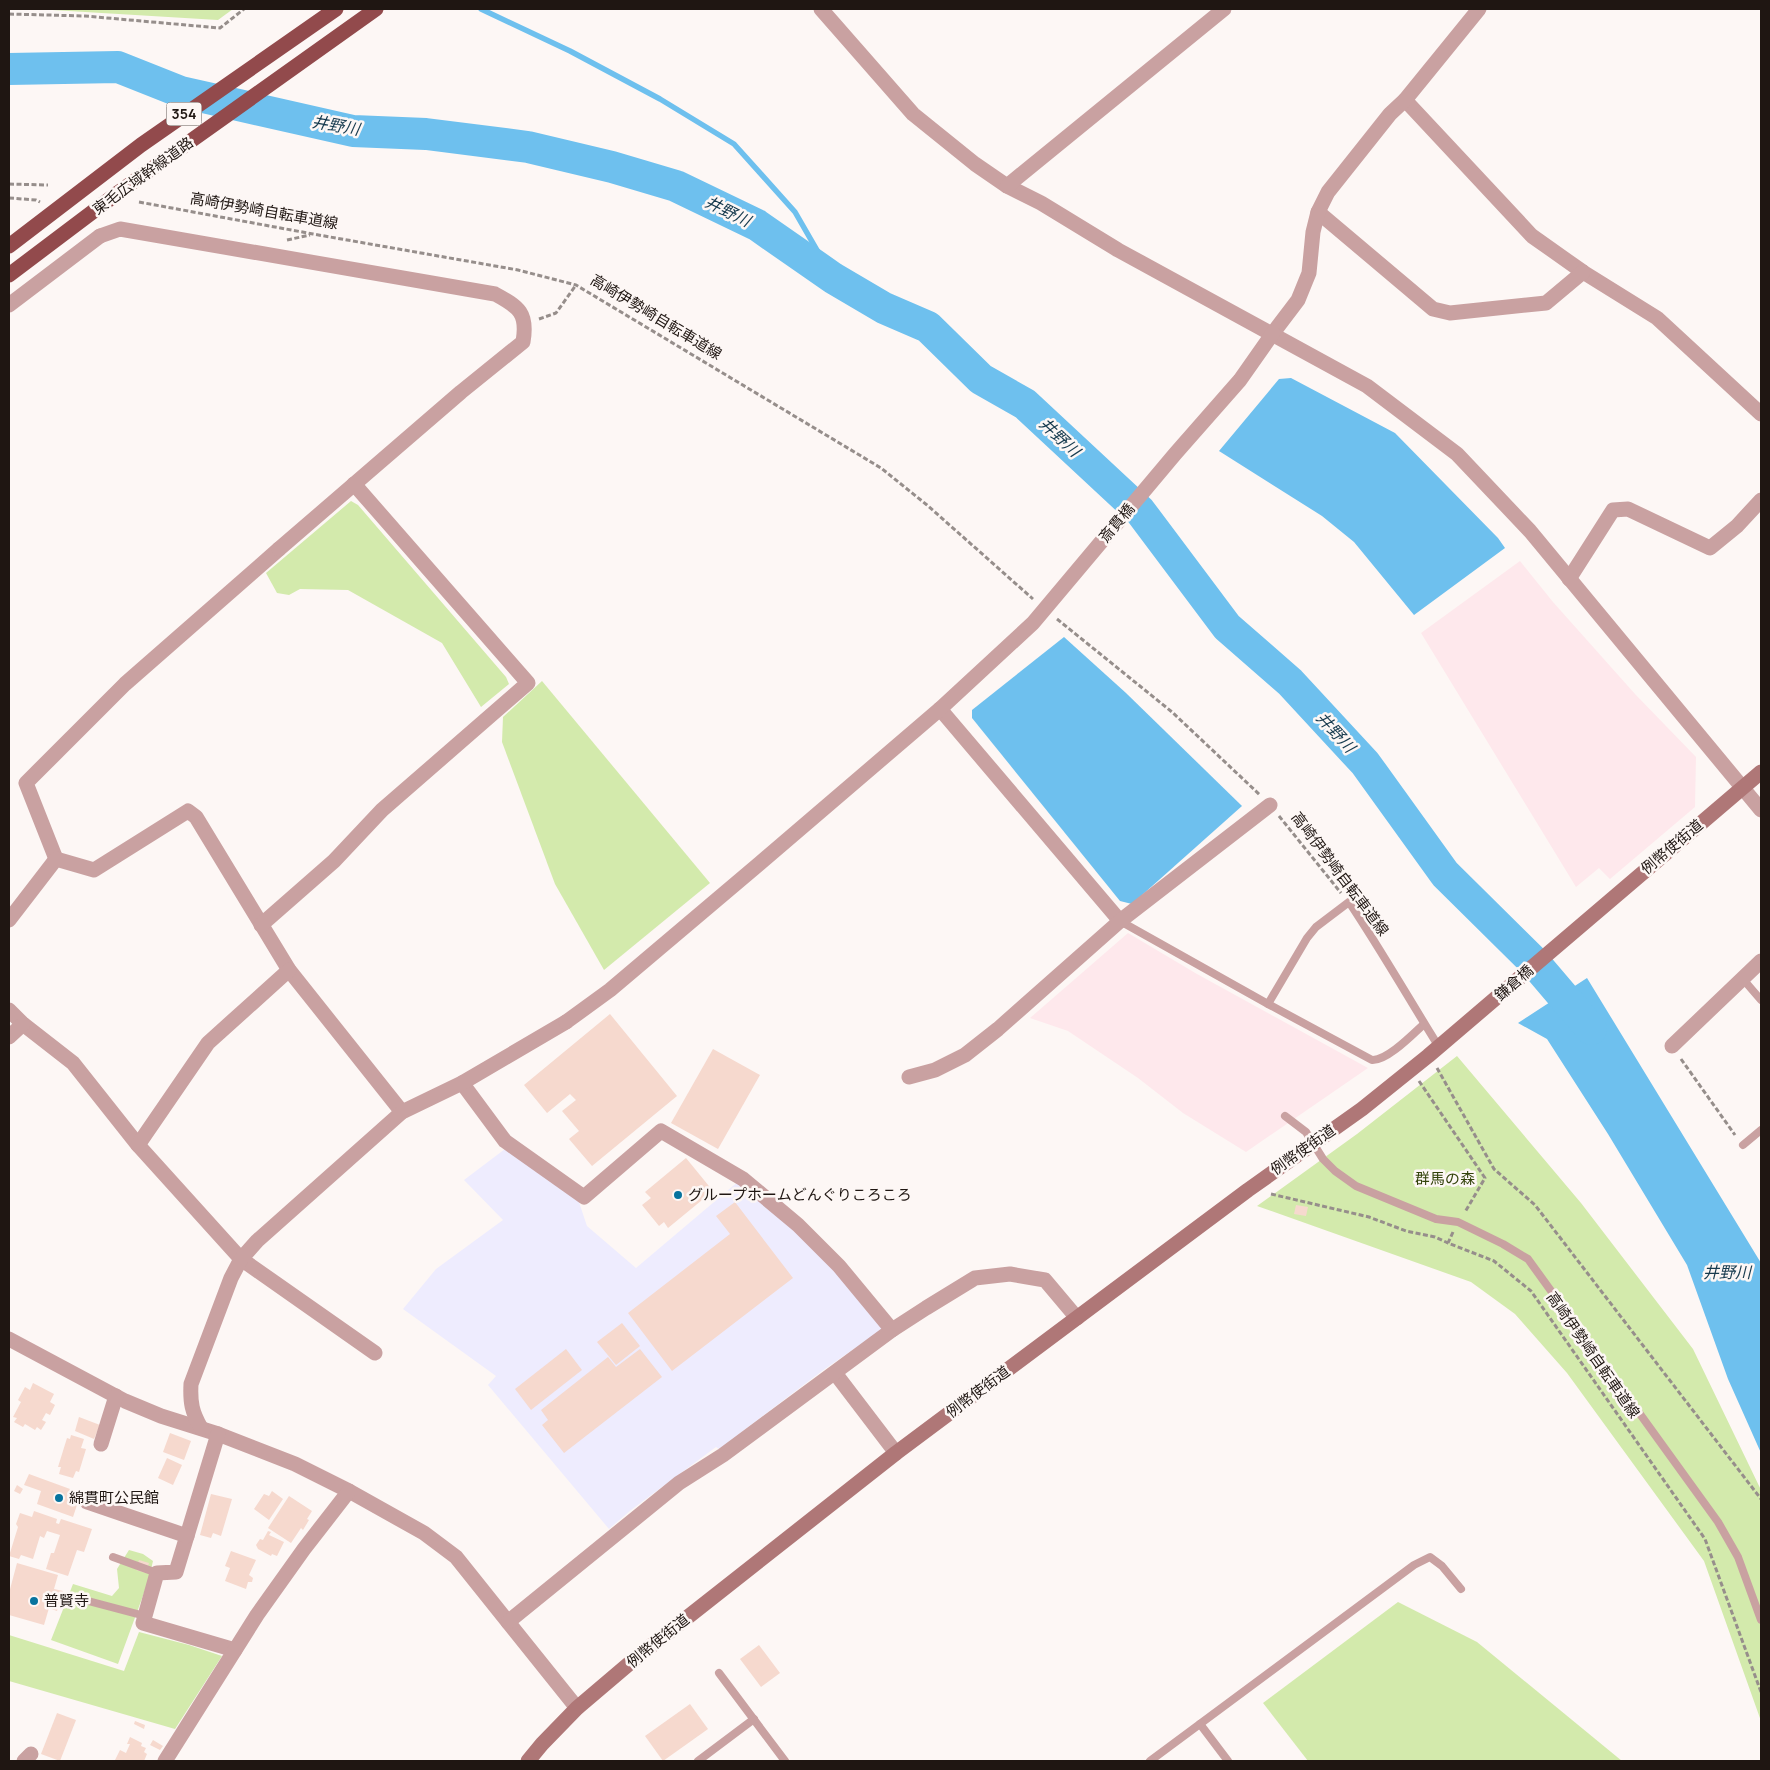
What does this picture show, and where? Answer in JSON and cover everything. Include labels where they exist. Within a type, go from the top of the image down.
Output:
[{"type":"highway","name":"東毛広域幹線道路","points":[[9,246],[208,97],[336,9]]},
{"type":"highway","name":"東毛広域幹線道路","points":[[9,275],[119,192],[376,9]]},
{"type":"main road","name":"例幣使街道","points":[[1583,923],[1761,772]]},
{"type":"main road","name":"鎌倉橋","points":[[1438,1042],[1583,923]]},
{"type":"main road","name":"例幣使街道","points":[[528,1761],[577,1708],[637,1657],[896,1453],[1248,1190],[1362,1109],[1438,1042]]},
{"type":"street","points":[[821,9],[913,114],[975,164],[1008,186],[1041,203],[1118,250],[1367,386],[1457,454],[1530,531],[1761,810]]},
{"type":"street","points":[[1008,186],[1224,9]]},
{"type":"street","name":"斎貫橋","points":[[201,1428],[190,1401],[191,1384],[231,1278],[241,1260],[279,1220],[402,1112],[462,1083],[566,1022],[610,990],[940,709],[1033,623],[1240,380],[1298,300],[1309,273],[1313,232],[1318,212],[1328,192],[1390,114],[1405,100],[1479,9]]},
{"type":"street","points":[[1405,100],[1532,236],[1583,272],[1657,318],[1761,414]]},
{"type":"street","points":[[1318,212],[1433,309],[1450,313],[1546,303],[1583,272]]},
{"type":"street","points":[[9,305],[100,236],[120,229],[494,294],[514,304],[522,313],[525,328],[523,342],[354,484],[124,684],[26,783],[56,860]]},
{"type":"street","points":[[262,925],[334,861],[382,810],[528,683],[354,484]]},
{"type":"street","points":[[1569,579],[1612,510],[1628,509],[1710,548],[1737,526],[1761,500]]},
{"type":"street","points":[[940,709],[1120,921]]},
{"type":"street","points":[[909,1077],[935,1070],[965,1055],[998,1030],[1120,921],[1266,801]]},
{"type":"street","points":[[56,860],[94,870],[188,811],[196,818],[289,970],[402,1112]]},
{"type":"street","points":[[9,920],[56,860]]},
{"type":"street","points":[[1672,1046],[1761,961]]},
{"type":"street","points":[[138,1145],[208,1043],[289,970]]},
{"type":"street","points":[[9,1010],[23,1024],[73,1063],[138,1145],[241,1260],[375,1353]]},
{"type":"street","points":[[9,1037],[23,1024]]},
{"type":"street","points":[[462,1083],[505,1141],[584,1197],[661,1131],[743,1179],[798,1225],[839,1266],[892,1330]]},
{"type":"street","points":[[508,1622],[679,1483],[723,1455],[892,1330],[975,1278],[1010,1274],[1045,1280],[1078,1318]]},
{"type":"street","points":[[9,1339],[116,1396],[161,1416],[218,1434],[295,1464],[350,1491],[424,1533],[456,1557],[577,1708]]},
{"type":"street","points":[[835,1373],[896,1453]]},
{"type":"street","points":[[101,1444],[116,1396]]},
{"type":"street","points":[[218,1434],[176,1572],[158,1573],[143,1623],[234,1650]]},
{"type":"street","points":[[165,1761],[257,1615],[304,1549],[350,1491]]},
{"type":"street","points":[[87,1502],[187,1536]]},
{"type":"lane","points":[[1268,1004],[1316,927],[1349,902]]},
{"type":"lane","name":"高崎伊勢崎自転車道線","points":[[1349,902],[1382,952],[1424,1024],[1438,1042]]},
{"type":"lane","points":[[1120,921],[1372,1060],[1378,1061],[1384,1057],[1424,1024]]},
{"type":"lane","points":[[1742,978],[1761,1000]]},
{"type":"lane","points":[[1285,1116],[1306,1132],[1323,1158],[1335,1171],[1356,1186],[1436,1219],[1458,1222],[1503,1244],[1528,1259],[1718,1522],[1738,1557],[1761,1620]]},
{"type":"lane","points":[[1743,1146],[1761,1130]]},
{"type":"lane","points":[[114,1557],[158,1573]]},
{"type":"lane","points":[[1150,1761],[1414,1565],[1430,1557],[1442,1566],[1461,1589]]},
{"type":"lane","points":[[73,1597],[146,1616]]},
{"type":"lane","points":[[719,1673],[785,1761]]},
{"type":"lane","points":[[698,1761],[754,1720]]},
{"type":"lane","points":[[1200,1724],[1228,1761]]},
{"type":"path","points":[[9,14],[86,16],[220,28],[244,9]]},
{"type":"path","points":[[9,184],[48,186]]},
{"type":"path","points":[[9,198],[36,200],[44,203]]},
{"type":"path","name":"高崎伊勢崎自転車道線","points":[[139,202],[518,270],[576,285],[880,468],[927,505],[1032,598]]},
{"type":"path","points":[[556,313],[576,285]]},
{"type":"path","name":"高崎伊勢崎自転車道線","points":[[1055,616],[1172,712],[1266,801],[1349,902]]},
{"type":"path","points":[[1672,1046],[1743,1146]]},
{"type":"path","points":[[1435,1065],[1494,1170],[1535,1205],[1761,1499]]},
{"type":"path","points":[[1417,1080],[1485,1178],[1458,1222],[1448,1243]]},
{"type":"path","name":"高崎伊勢崎自転車道線","points":[[1248,1190],[1369,1217],[1406,1231],[1435,1237],[1494,1261],[1531,1292],[1705,1539],[1761,1692]]},
{"type":"shaded area","points":[[1520,561],[1553,602],[1635,694],[1696,757],[1695,807],[1610,879],[1599,868],[1576,887],[1421,633]]},
{"type":"shaded area","points":[[1128,933],[1197,974],[1368,1068],[1246,1152],[1183,1113],[1138,1078],[1068,1031],[1030,1018]]},
{"type":"shaded area","points":[[505,1149],[579,1202],[587,1226],[636,1268],[740,1180],[767,1200],[882,1320],[881,1330],[822,1371],[719,1449],[716,1447],[631,1510],[609,1529],[488,1385],[496,1376],[403,1309],[436,1269],[503,1220],[464,1180]]},
{"type":"green space","points":[[52,9],[233,9],[218,20]]},
{"type":"green space","points":[[351,501],[358,505],[506,677],[509,684],[481,707],[442,643],[348,590],[300,589],[289,595],[277,593],[266,573]]},
{"type":"green space","points":[[542,681],[710,883],[604,970],[555,884],[502,742],[503,717]]},
{"type":"green space","name":"群馬の森","points":[[1457,1056],[1581,1203],[1693,1349],[1761,1490],[1761,1721],[1704,1561],[1567,1373],[1515,1314],[1471,1282],[1257,1206],[1357,1134]]},
{"type":"green space","points":[[129,1550],[143,1554],[153,1561],[148,1582],[118,1664],[51,1640],[73,1584],[112,1596],[119,1588],[117,1569]]},
{"type":"green space","points":[[1398,1602],[1477,1642],[1622,1761],[1308,1761],[1263,1703]]},
{"type":"green space","points":[[139,1632],[222,1656],[175,1729],[9,1681],[9,1635],[124,1671]]},
{"type":"water","points":[[1291,378],[1395,433],[1498,538],[1505,548],[1414,615],[1354,542],[1322,516],[1219,451],[1279,379]]},
{"type":"water","points":[[1064,637],[1126,693],[1242,806],[1132,904],[1120,901],[972,718],[972,710]]},
{"type":"water","name":"井野川","points":[[1587,978],[1761,1263],[1761,1453],[1728,1379],[1687,1265],[1608,1134],[1547,1039],[1518,1023]]},
{"type":"building","points":[[610,1014],[677,1096],[592,1166],[569,1139],[579,1131],[562,1111],[576,1100],[570,1094],[547,1113],[524,1085]]},
{"type":"building","points":[[713,1049],[760,1075],[718,1149],[671,1123]]},
{"type":"building","name":"グループホームどんぐりころころ","points":[[686,1158],[713,1191],[668,1228],[664,1222],[659,1226],[642,1205],[651,1198],[645,1192]]},
{"type":"building","points":[[735,1202],[793,1278],[672,1371],[628,1313],[730,1234],[716,1216]]},
{"type":"building","points":[[1296,1205],[1308,1207],[1306,1216],[1294,1214]]},
{"type":"building","points":[[622,1323],[640,1346],[616,1365],[597,1342]]},
{"type":"building","points":[[566,1349],[582,1370],[531,1410],[515,1389]]},
{"type":"building","points":[[640,1349],[662,1377],[564,1453],[542,1425],[548,1420],[541,1410],[608,1357],[616,1367]]},
{"type":"building","points":[[33,1383],[54,1394],[50,1402],[55,1405],[50,1415],[46,1413],[42,1420],[46,1422],[41,1430],[37,1427],[35,1430],[25,1424],[23,1427],[14,1422],[17,1418],[13,1417],[21,1402],[18,1400],[25,1387],[30,1390]]},
{"type":"building","points":[[79,1417],[100,1425],[94,1439],[75,1431]]},
{"type":"building","points":[[170,1433],[191,1441],[184,1460],[163,1452]]},
{"type":"building","points":[[71,1435],[84,1439],[81,1448],[86,1449],[79,1472],[76,1471],[73,1478],[59,1474],[61,1467],[58,1467],[67,1438],[70,1439]]},
{"type":"building","points":[[167,1458],[182,1465],[173,1485],[158,1478]]},
{"type":"building","name":"綿貫町公民館","points":[[29,1474],[81,1493],[73,1517],[37,1504],[41,1491],[24,1485]]},
{"type":"building","points":[[17,1485],[23,1489],[20,1494],[14,1491]]},
{"type":"building","points":[[272,1491],[283,1499],[269,1520],[254,1509],[264,1494],[269,1496]]},
{"type":"building","points":[[211,1494],[232,1499],[221,1536],[213,1533],[211,1538],[200,1535]]},
{"type":"building","points":[[289,1496],[312,1511],[303,1530],[301,1528],[291,1543],[268,1528]]},
{"type":"building","name":"普賢寺","points":[[34,1511],[57,1519],[56,1523],[59,1524],[61,1519],[92,1529],[84,1552],[77,1550],[68,1576],[46,1569],[60,1535],[47,1531],[44,1538],[40,1536],[33,1559],[21,1555],[19,1559],[9,1556],[18,1527],[16,1524],[20,1513],[32,1517]]},
{"type":"building","points":[[268,1531],[271,1532],[269,1535],[284,1542],[277,1556],[272,1554],[271,1556],[258,1549],[256,1545],[260,1539],[263,1540]]},
{"type":"building","points":[[231,1551],[256,1560],[249,1575],[253,1578],[252,1582],[248,1582],[246,1589],[225,1581],[230,1568],[225,1566]]},
{"type":"building","points":[[139,1560],[149,1563],[146,1573],[136,1570]]},
{"type":"building","name":"普賢寺","points":[[17,1563],[58,1575],[54,1589],[63,1591],[57,1611],[49,1608],[44,1625],[9,1615],[9,1593]]},
{"type":"building","points":[[759,1645],[780,1673],[761,1687],[740,1659]]},
{"type":"building","points":[[690,1704],[708,1729],[663,1761],[645,1736]]},
{"type":"building","points":[[57,1713],[76,1720],[60,1761],[41,1754]]},
{"type":"building","points":[[135,1721],[145,1725],[144,1729],[134,1724]]},
{"type":"building","points":[[130,1737],[142,1743],[141,1746],[146,1748],[144,1752],[147,1754],[144,1761],[115,1760],[120,1750],[126,1753],[130,1744],[127,1744]]},
{"type":"building","points":[[153,1740],[163,1746],[160,1750],[150,1745]]},
{"type":"waterway","points":[[481,9],[570,51],[660,99],[734,144],[795,212],[833,278]]},
{"type":"waterway","name":"井野川","points":[[9,69],[118,67],[181,92],[353,131],[426,134],[528,147],[612,167],[676,186],[757,225],[833,278],[884,308],[928,327],[981,379],[1025,404],[1140,511],[1227,627],[1290,682],[1365,763],[1445,874],[1534,962],[1591,1029]]},
{"type":"place","name":"グループホームどんぐりころころ","points":[[678,1195]]},
{"type":"place","name":"綿貫町公民館","points":[[59,1498]]},
{"type":"place","name":"普賢寺","points":[[34,1601]]}]
